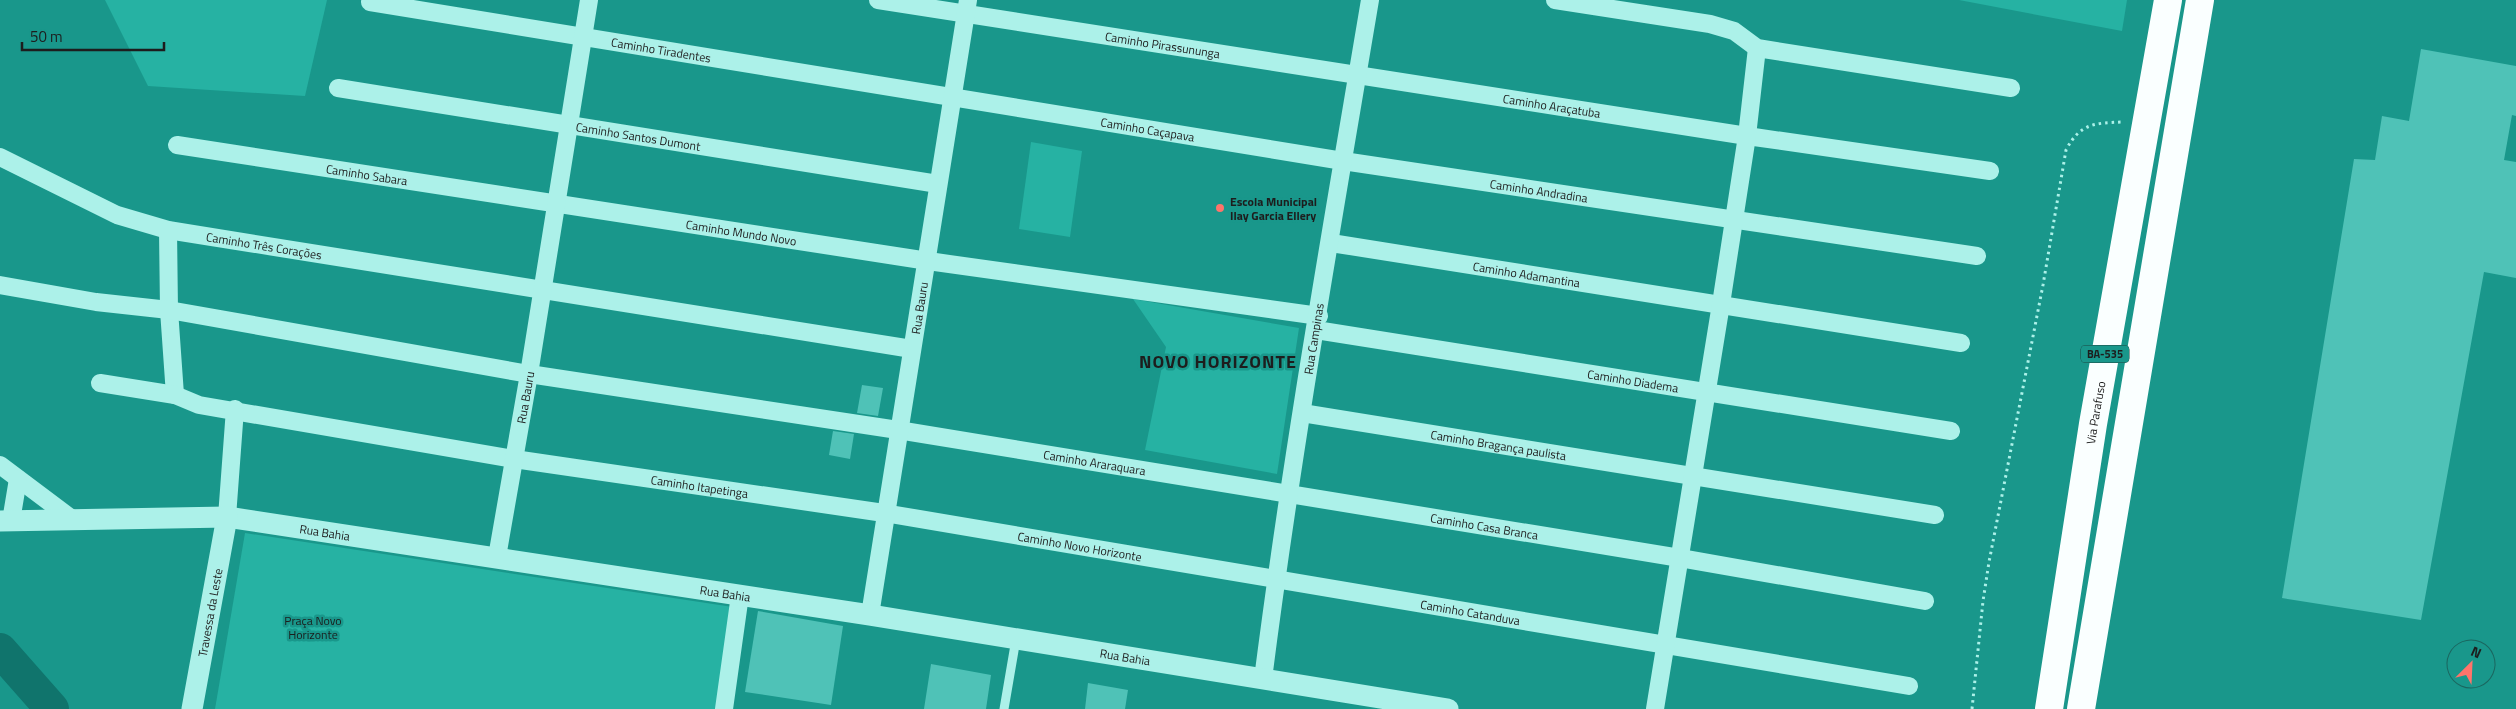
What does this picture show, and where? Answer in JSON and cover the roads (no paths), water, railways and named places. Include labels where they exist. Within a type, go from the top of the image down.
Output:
[{"type":"highway","name":"Via Parafuso","points":[[2049,709],[2093,424],[2168,0]]},
{"type":"highway","name":"BA-535","points":[[2081,709],[2200,0]]},
{"type":"street","name":"Rua Bauru","points":[[497,557],[590,0]]},
{"type":"street","name":"Caminho Pirassununga","points":[[878,0],[967,7],[1358,75]]},
{"type":"street","name":"Rua Campinas","points":[[1263,679],[1289,494],[1370,0]]},
{"type":"street","points":[[1555,0],[1710,24],[1734,31],[1757,48],[2011,88]]},
{"type":"street","name":"Caminho Tiradentes","points":[[370,2],[951,95]]},
{"type":"street","name":"Rua Bauru","points":[[870,615],[884,513],[928,261],[951,95],[967,7]]},
{"type":"street","points":[[1655,709],[1664,644],[1695,476],[1722,304],[1733,218],[1747,136],[1757,48]]},
{"type":"street","name":"Caminho Araçatuba","points":[[1358,75],[1747,136],[1990,170]]},
{"type":"street","name":"Caminho Santos Dumont","points":[[338,88],[938,184]]},
{"type":"street","name":"Caminho Caçapava","points":[[951,95],[1344,160]]},
{"type":"street","name":"Caminho Sabara","points":[[177,145],[556,205]]},
{"type":"street","name":"Caminho Três Corações","points":[[0,157],[117,214],[168,230],[542,288],[912,349]]},
{"type":"street","name":"Caminho Andradina","points":[[1344,160],[1977,256]]},
{"type":"street","name":"Caminho Mundo Novo","points":[[556,205],[928,261],[1317,323]]},
{"type":"street","points":[[168,230],[169,310],[175,395]]},
{"type":"street","name":"Caminho Adamantina","points":[[1330,243],[1961,343]]},
{"type":"street","name":"Caminho Araraquara","points":[[0,285],[96,302],[169,310],[529,374],[898,430],[1289,494]]},
{"type":"street","name":"Caminho Diadema","points":[[1317,323],[1707,393],[1951,431]]},
{"type":"street","name":"Caminho Itapetinga","points":[[100,382],[175,395],[199,404],[514,459],[884,513]]},
{"type":"street","points":[[227,517],[235,409]]},
{"type":"street","name":"Caminho Bragança paulista","points":[[1302,413],[1935,515]]},
{"type":"street","points":[[0,465],[72,519]]},
{"type":"street","points":[[5,521],[18,479]]},
{"type":"street","name":"Caminho Casa Branca","points":[[1289,494],[1680,558],[1925,601]]},
{"type":"street","name":"Caminho Novo Horizonte","points":[[884,513],[1276,580]]},
{"type":"street","name":"Rua Bahia","points":[[5,521],[227,517],[870,615],[1448,709]]},
{"type":"street","name":"Travessa da Leste","points":[[192,709],[227,517]]},
{"type":"street","name":"Caminho Catanduva","points":[[1276,580],[1908,686]]},
{"type":"street","points":[[724,709],[740,595]]},
{"type":"lane","points":[[1004,709],[1016,639]]},
{"type":"waterway","points":[[0,650],[52,709]]},
{"type":"place","name":"Escola Municipal Ilay Garcia Ellery","points":[[1220,208]]},
{"type":"district","name":"NOVO HORIZONTE","points":[[1218,361]]},
{"type":"park label","name":"Praça Novo Horizonte","points":[[313,627]]}]
